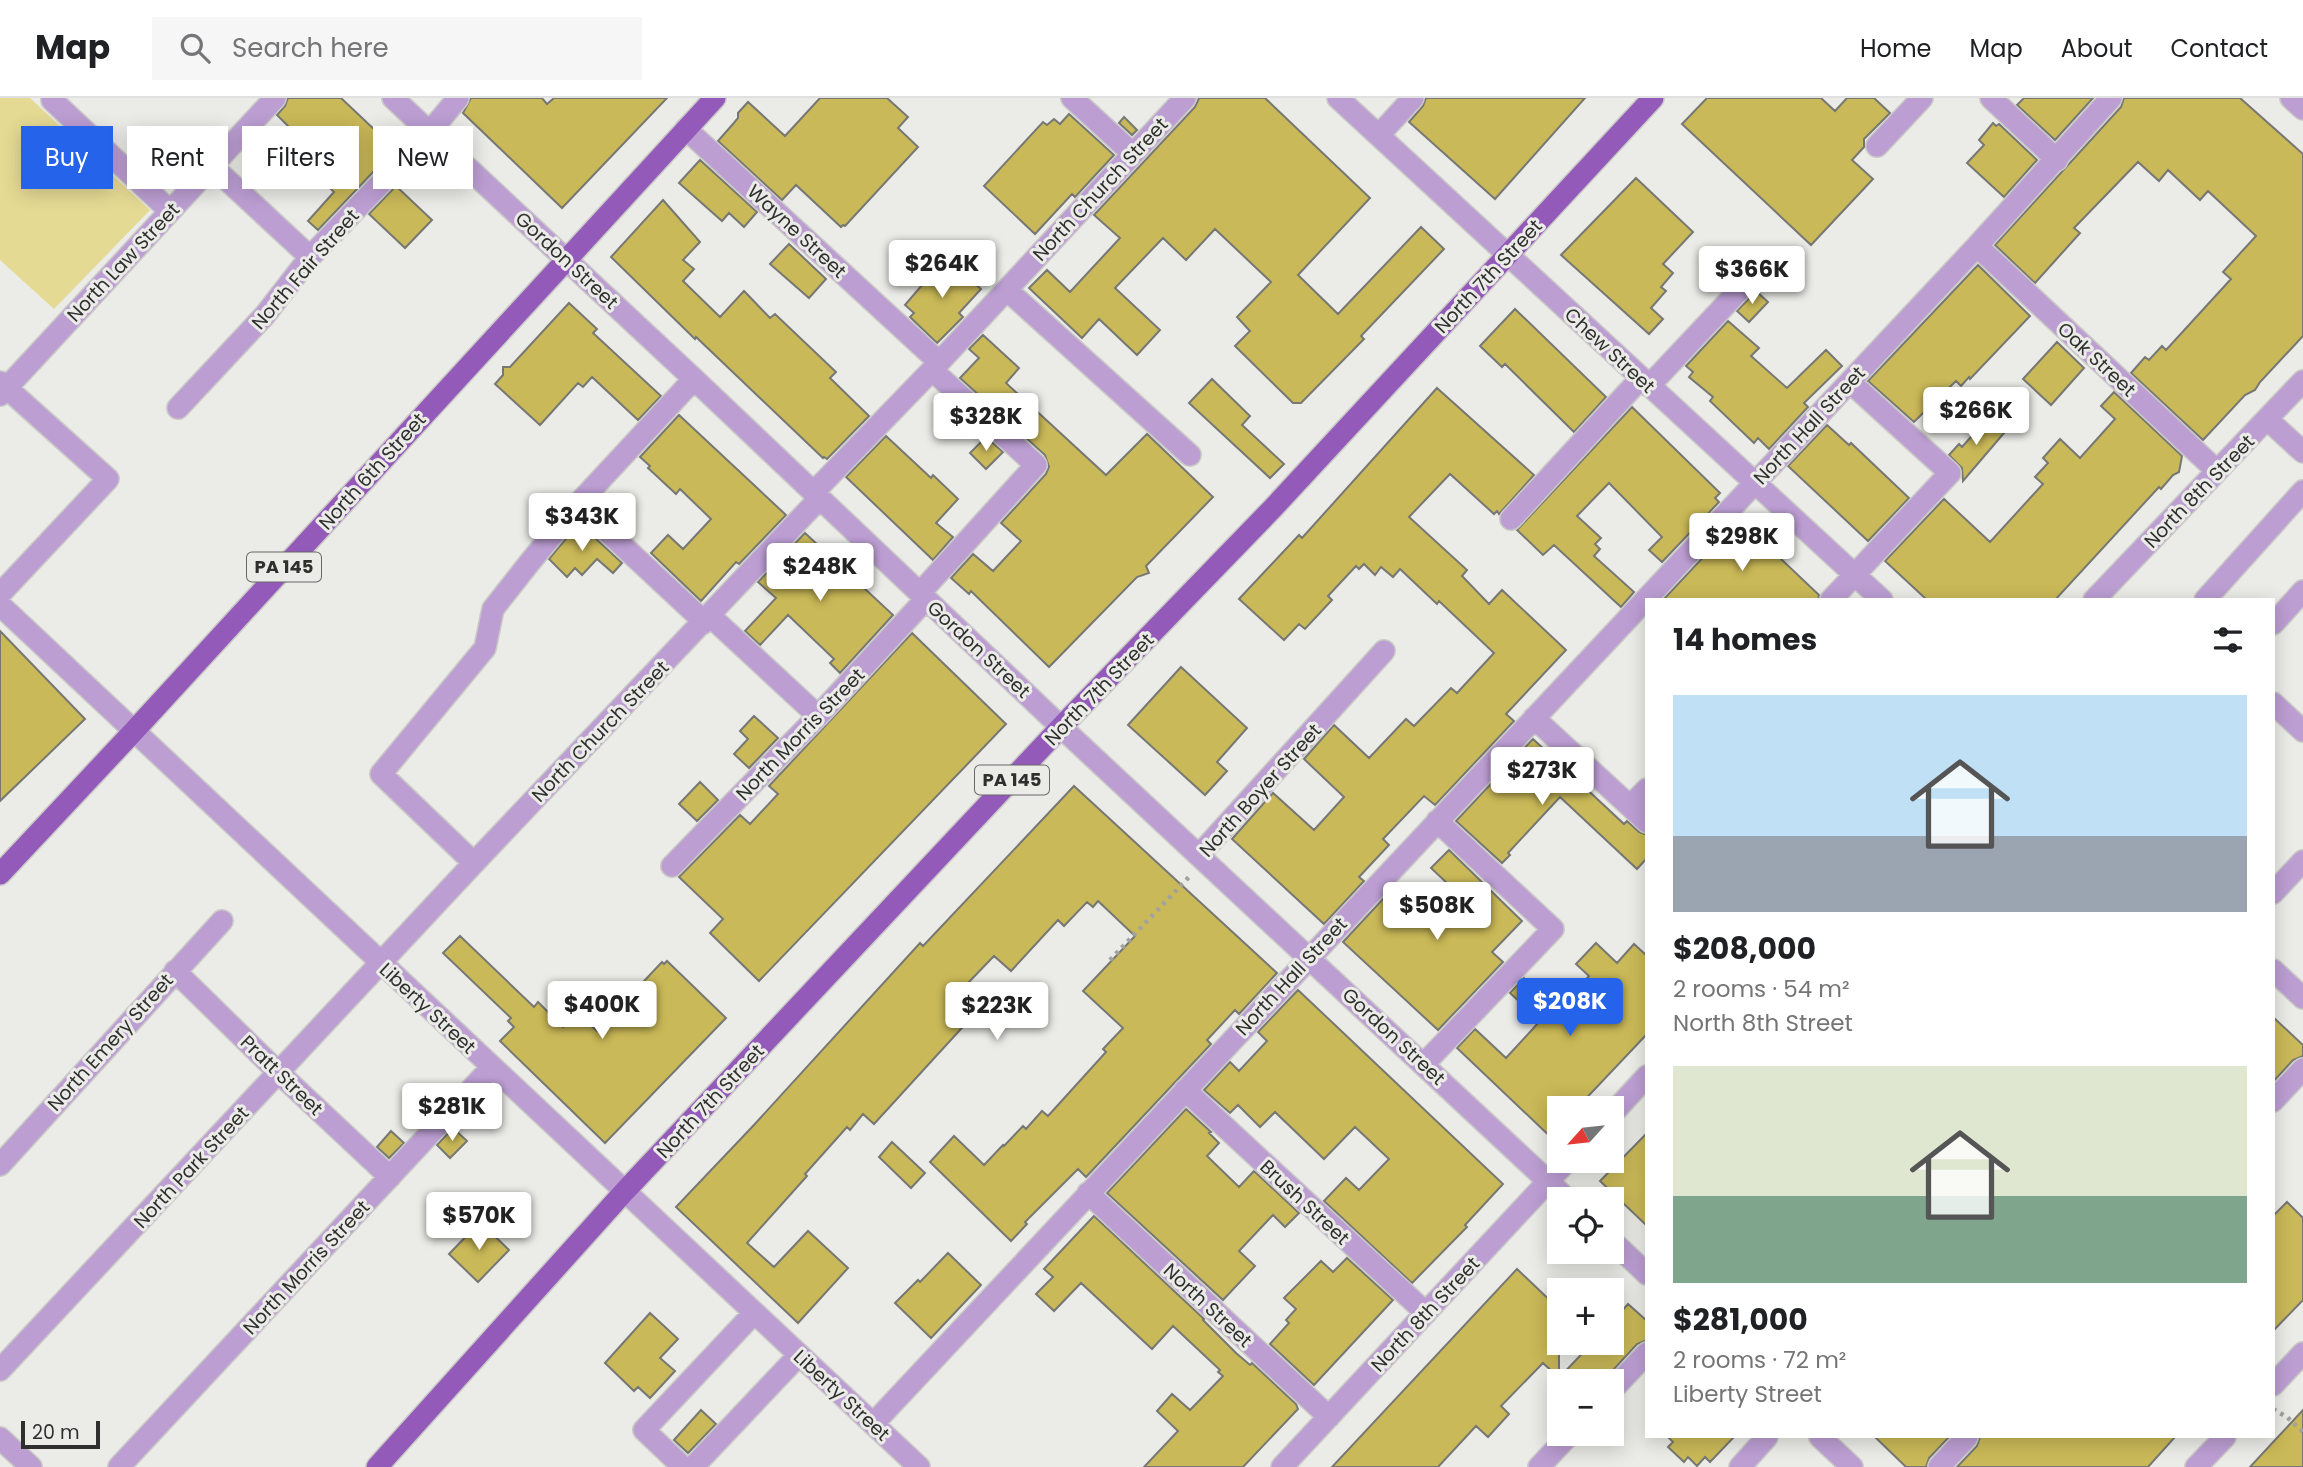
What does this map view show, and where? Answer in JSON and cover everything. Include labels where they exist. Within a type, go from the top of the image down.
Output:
[{"type":"main road","name":"North 6th Street","points":[[0,874],[134,732],[715,98]]},
{"type":"main road","name":"North 7th Street","points":[[377,1467],[624,1192],[1061,727],[1273,508],[1653,98]]},
{"type":"street","name":"North Law Street","points":[[228,149],[275,98]]},
{"type":"street","name":"Gordon Street","points":[[393,98],[422,126]]},
{"type":"street","name":"North Fair Street","points":[[435,126],[458,98]]},
{"type":"street","points":[[1072,98],[1133,154]]},
{"type":"street","name":"North Church Street","points":[[380,964],[706,619],[816,496],[1185,98]]},
{"type":"street","name":"Chew Street","points":[[1338,98],[1880,598]]},
{"type":"street","points":[[1379,135],[1413,98]]},
{"type":"street","points":[[1877,146],[1922,98]]},
{"type":"street","points":[[1991,98],[2057,160]]},
{"type":"street","name":"North Hall Street","points":[[1647,598],[2057,160],[2111,98]]},
{"type":"street","points":[[2291,98],[2303,109]]},
{"type":"street","points":[[53,99],[170,211]]},
{"type":"street","name":"Wayne Street","points":[[686,129],[936,366],[1036,465]]},
{"type":"street","name":"Gordon Street","points":[[473,173],[1555,1187]]},
{"type":"street","points":[[228,181],[310,257]]},
{"type":"street","name":"North Law Street","points":[[2,388],[191,189]]},
{"type":"street","name":"North Fair Street","points":[[178,408],[265,315],[310,257],[375,189]]},
{"type":"street","name":"Oak Street","points":[[1977,246],[2217,471]]},
{"type":"street","points":[[1511,519],[1745,284]]},
{"type":"street","points":[[1007,290],[1190,455]]},
{"type":"street","points":[[474,863],[381,774],[485,648],[493,609],[578,504],[694,379]]},
{"type":"street","name":"North 8th Street","points":[[2096,598],[2303,381]]},
{"type":"street","points":[[1833,598],[1950,473],[1850,382]]},
{"type":"street","points":[[1,606],[108,479],[2,388]]},
{"type":"street","points":[[2267,419],[2303,452]]},
{"type":"street","name":"North Morris Street","points":[[672,866],[818,716],[1036,465]]},
{"type":"street","points":[[2207,598],[2303,491]]},
{"type":"street","points":[[578,504],[697,615],[732,639],[818,716]]},
{"type":"street","points":[[2275,622],[2303,591]]},
{"type":"street","name":"North Hall Street","points":[[873,1424],[1645,600]]},
{"type":"street","name":"Liberty Street","points":[[1,606],[919,1467]]},
{"type":"street","name":"North Boyer Street","points":[[1200,854],[1384,651]]},
{"type":"street","points":[[2275,705],[2303,731]]},
{"type":"street","points":[[1534,718],[1645,820]]},
{"type":"street","points":[[1630,806],[1645,791]]},
{"type":"street","points":[[1424,1064],[1553,929],[1437,821]]},
{"type":"street","points":[[2275,890],[2303,861]]},
{"type":"street","name":"North Emery Street","points":[[0,1165],[222,920]]},
{"type":"street","name":"North Park Street","points":[[0,1370],[380,964]]},
{"type":"street","name":"Pratt Street","points":[[175,971],[390,1177]]},
{"type":"street","points":[[2275,972],[2303,998]]},
{"type":"street","name":"North Morris Street","points":[[119,1467],[492,1067]]},
{"type":"street","points":[[2275,1099],[2303,1069]]},
{"type":"street","points":[[1624,1101],[1645,1078]]},
{"type":"street","name":"Brush Street","points":[[1185,1090],[1426,1312]]},
{"type":"street","name":"North 8th Street","points":[[1282,1467],[1556,1173]]},
{"type":"street","name":"North Street","points":[[1088,1193],[1329,1417]]},
{"type":"street","points":[[1624,1252],[1645,1272]]},
{"type":"street","points":[[683,1467],[644,1430],[754,1313]]},
{"type":"street","points":[[2275,1383],[2303,1353]]},
{"type":"street","points":[[692,1467],[799,1355]]},
{"type":"street","points":[[1624,1377],[1645,1355]]},
{"type":"street","points":[[0,1438],[31,1467]]},
{"type":"street","points":[[1740,1467],[1766,1438]]},
{"type":"street","points":[[1821,1438],[1852,1467]]},
{"type":"street","points":[[1939,1467],[1966,1438]]},
{"type":"street","points":[[2196,1467],[2224,1438]]},
{"type":"street","points":[[1539,1467],[1559,1446]]},
{"type":"path","name":"North Boyer Street","points":[[1110,960],[1190,876],[1200,854]]},
{"type":"path","points":[[2275,1410],[2303,1432]]},
{"type":"shaded area","points":[[0,98],[30,98],[60,126],[21,126],[21,189],[113,189],[113,175],[150,210],[54,309],[0,260]]},
{"type":"building","points":[[288,98],[341,98],[373,128],[373,172],[359,187],[359,126],[288,126],[277,115]]},
{"type":"building","points":[[471,98],[542,98],[547,104],[554,98],[667,98],[562,208],[463,113]]},
{"type":"building","points":[[820,98],[887,98],[908,117],[898,128],[918,147],[845,226],[841,227],[796,185],[782,200],[718,141],[748,102],[785,136]]},
{"type":"building","points":[[1199,98],[1265,98],[1370,198],[1298,275],[1338,314],[1421,227],[1444,249],[1361,336],[1364,339],[1301,403],[1293,403],[1235,346],[1250,331],[1237,317],[1271,282],[1215,229],[1186,260],[1163,238],[1115,288],[1160,330],[1137,355],[1099,319],[1082,338],[1029,288],[1047,270],[1070,292],[1120,238],[1094,215],[1195,107]]},
{"type":"building","points":[[1426,98],[1585,98],[1495,199],[1409,122],[1423,106]]},
{"type":"building","points":[[1707,98],[1821,98],[1835,111],[1847,98],[1874,98],[1890,113],[1864,139],[1864,147],[1852,160],[1873,179],[1811,245],[1682,124]]},
{"type":"building","points":[[2024,98],[2093,98],[2055,140],[2017,105]]},
{"type":"building","points":[[2124,98],[2240,98],[2303,154],[2303,336],[2255,390],[2245,395],[2203,440],[2131,373],[2145,357],[2149,360],[2162,346],[2166,350],[2231,279],[2223,272],[2256,236],[2208,191],[2200,200],[2168,170],[2159,181],[2138,162],[2074,228],[2080,233],[2035,283],[1995,245],[2121,107]]},
{"type":"building","points":[[1069,114],[1114,155],[1075,197],[1072,194],[1035,234],[984,186],[1043,122],[1047,125],[1054,119],[1060,124]]},
{"type":"building","points":[[1124,117],[1137,130],[1132,135],[1119,123]]},
{"type":"building","points":[[1993,123],[1996,126],[1999,124],[2037,160],[2004,197],[1967,163],[1984,145],[1979,140]]},
{"type":"building","points":[[700,160],[757,212],[744,227],[729,213],[722,221],[679,183]]},
{"type":"building","points":[[1636,178],[1693,232],[1663,264],[1673,273],[1661,287],[1666,291],[1651,308],[1663,319],[1649,334],[1561,255]]},
{"type":"building","points":[[331,189],[357,189],[318,230],[308,221],[334,192]]},
{"type":"building","points":[[393,189],[399,189],[432,220],[405,248],[369,214]]},
{"type":"building","points":[[663,200],[700,242],[683,260],[694,269],[683,281],[720,317],[744,291],[770,318],[775,314],[836,372],[830,378],[869,416],[827,459],[696,337],[695,339],[611,257]]},
{"type":"building","points":[[789,244],[826,279],[809,298],[770,264]]},
{"type":"building","points":[[946,257],[981,289],[959,313],[963,317],[937,343],[910,317],[914,313],[905,305]]},
{"type":"building","points":[[1978,265],[2030,316],[1970,379],[1969,377],[1961,386],[1956,381],[1914,422],[1868,381]]},
{"type":"building","points":[[1756,291],[1768,302],[1749,322],[1737,311]]},
{"type":"building","points":[[569,303],[597,329],[593,333],[661,396],[638,420],[592,377],[583,387],[578,383],[540,425],[495,384],[503,375],[503,367],[510,367]]},
{"type":"building","points":[[1515,309],[1606,397],[1574,432],[1505,364],[1502,367],[1480,346]]},
{"type":"building","points":[[1728,321],[1759,348],[1751,356],[1787,388],[1826,350],[1842,366],[1804,403],[1808,407],[1769,449],[1758,438],[1754,443],[1710,401],[1713,397],[1689,377],[1693,372],[1686,366]]},
{"type":"building","points":[[983,335],[1019,368],[1006,383],[1106,475],[1147,434],[1213,497],[1146,566],[1149,573],[1137,577],[1049,667],[971,591],[969,594],[951,578],[973,554],[993,571],[1021,541],[1001,523],[1046,474],[1049,467],[1045,455],[960,378],[979,358],[969,349]]},
{"type":"building","points":[[2057,342],[2084,368],[2051,405],[2023,379]]},
{"type":"building","points":[[1212,379],[1250,416],[1242,425],[1284,464],[1270,478],[1189,403]]},
{"type":"building","points":[[1437,388],[1534,475],[1499,514],[1497,511],[1494,514],[1450,474],[1409,517],[1467,570],[1462,576],[1489,604],[1502,590],[1566,650],[1506,714],[1514,721],[1435,805],[1424,796],[1383,839],[1389,845],[1359,877],[1364,881],[1324,924],[1232,839],[1273,793],[1314,830],[1344,797],[1304,759],[1334,725],[1369,758],[1406,719],[1414,726],[1451,688],[1457,693],[1494,653],[1439,601],[1437,604],[1400,569],[1393,577],[1381,567],[1375,575],[1364,564],[1359,569],[1356,566],[1328,596],[1332,600],[1305,629],[1299,624],[1284,640],[1239,599],[1299,535],[1302,538]]},
{"type":"building","points":[[2114,392],[2182,456],[2179,472],[2161,489],[2159,487],[2057,598],[1925,598],[1885,561],[1944,499],[1990,542],[2043,484],[2035,477],[2048,463],[2043,458],[2060,439],[2080,458],[2115,419],[2101,406]]},
{"type":"building","points":[[1632,407],[1720,493],[1715,498],[1719,502],[1662,562],[1649,550],[1662,537],[1609,483],[1577,516],[1601,538],[1595,544],[1600,549],[1594,556],[1634,592],[1621,607],[1554,545],[1543,555],[1517,530]]},
{"type":"building","points":[[679,415],[786,515],[739,564],[736,562],[701,601],[651,553],[668,535],[683,549],[711,519],[680,489],[676,494],[640,457]]},
{"type":"building","points":[[1987,419],[2004,433],[1963,481],[1962,468],[1949,455],[1959,444],[1962,447]]},
{"type":"building","points":[[1827,425],[1849,445],[1851,443],[1909,498],[1868,541],[1788,466]]},
{"type":"building","points":[[886,436],[958,499],[936,523],[953,537],[933,560],[846,477]]},
{"type":"building","points":[[986,437],[1003,452],[986,469],[970,453]]},
{"type":"building","points":[[1739,519],[1819,595],[1818,598],[1665,598]]},
{"type":"building","points":[[579,523],[622,563],[613,573],[597,559],[582,575],[575,568],[567,577],[549,559]]},
{"type":"building","points":[[805,533],[893,615],[840,673],[830,663],[834,659],[788,615],[760,645],[745,631],[776,598],[758,582]]},
{"type":"building","points":[[0,631],[85,719],[0,801]]},
{"type":"building","points":[[912,633],[1006,724],[759,981],[710,933],[723,919],[679,877],[740,815],[750,824],[778,794],[769,786]]},
{"type":"building","points":[[1181,667],[1247,728],[1217,762],[1227,771],[1205,795],[1128,725]]},
{"type":"building","points":[[754,716],[778,738],[749,768],[734,754],[748,739],[740,731]]},
{"type":"building","points":[[1533,739],[1624,824],[1627,821],[1645,834],[1645,860],[1637,869],[1560,797],[1502,863],[1456,821]]},
{"type":"building","points":[[700,782],[718,800],[697,821],[679,804]]},
{"type":"building","points":[[1074,786],[1277,973],[1239,1014],[1235,1010],[1207,1040],[1211,1044],[1086,1177],[1078,1169],[1025,1222],[1027,1224],[1011,1241],[930,1162],[954,1136],[984,1165],[1023,1126],[1026,1129],[1042,1111],[1048,1116],[1106,1052],[1103,1049],[1123,1028],[1083,991],[1135,936],[1098,901],[1093,907],[1087,902],[1064,926],[1058,920],[1011,971],[994,956],[966,985],[970,989],[955,1006],[970,1019],[874,1124],[863,1114],[850,1130],[847,1127],[747,1243],[774,1267],[808,1231],[848,1268],[798,1323],[676,1207],[920,943],[923,946]]},
{"type":"building","points":[[1449,850],[1522,921],[1492,952],[1503,962],[1438,1030],[1343,942],[1383,899],[1392,907],[1401,898],[1419,914],[1448,884],[1431,868]]},
{"type":"building","points":[[460,936],[534,1007],[538,1002],[563,1027],[577,1012],[597,1031],[662,962],[664,964],[667,961],[726,1018],[605,1143],[500,1041],[514,1027],[508,1021],[511,1018],[443,953]]},
{"type":"building","points":[[1596,943],[1617,963],[1634,944],[1645,954],[1645,1036],[1588,1096],[1547,1096],[1547,1134],[1457,1048],[1475,1029],[1506,1058],[1540,1021],[1510,993],[1524,978],[1558,1010],[1589,976],[1576,964]]},
{"type":"building","points":[[1298,990],[1503,1184],[1465,1225],[1467,1227],[1412,1283],[1324,1201],[1346,1178],[1359,1190],[1389,1159],[1355,1127],[1324,1159],[1275,1112],[1260,1127],[1238,1105],[1230,1113],[1204,1090],[1230,1062],[1239,1071],[1267,1041],[1258,1032]]},
{"type":"building","points":[[2275,1019],[2303,1045],[2303,1056],[2293,1060],[2275,1080]]},
{"type":"building","points":[[1186,1109],[1219,1143],[1207,1156],[1239,1187],[1254,1171],[1299,1213],[1285,1227],[1273,1215],[1239,1251],[1255,1266],[1223,1300],[1107,1193]]},
{"type":"building","points":[[453,1128],[467,1141],[450,1158],[437,1145]]},
{"type":"building","points":[[391,1131],[404,1143],[389,1158],[377,1147]]},
{"type":"building","points":[[1645,1135],[1645,1224],[1624,1204],[1624,1187],[1606,1187],[1600,1181],[1608,1173],[1624,1173],[1624,1156]]},
{"type":"building","points":[[892,1142],[925,1173],[911,1188],[879,1157]]},
{"type":"building","points":[[2287,1202],[2303,1218],[2303,1300],[2275,1329],[2275,1214]]},
{"type":"building","points":[[1094,1216],[1204,1319],[1236,1353],[1250,1365],[1252,1363],[1296,1404],[1298,1409],[1243,1467],[1144,1467],[1178,1431],[1157,1411],[1172,1394],[1190,1410],[1223,1376],[1218,1372],[1220,1370],[1173,1326],[1152,1349],[1081,1283],[1054,1311],[1036,1294],[1053,1277],[1044,1269]]},
{"type":"building","points":[[480,1222],[509,1250],[478,1282],[449,1254]]},
{"type":"building","points":[[948,1253],[981,1285],[931,1338],[895,1303]]},
{"type":"building","points":[[1347,1258],[1393,1300],[1314,1385],[1270,1344],[1289,1323],[1286,1320],[1296,1309],[1284,1298],[1321,1261],[1333,1272]]},
{"type":"building","points":[[1517,1269],[1547,1298],[1547,1355],[1559,1355],[1559,1369],[1549,1369],[1543,1363],[1501,1406],[1509,1414],[1488,1437],[1476,1426],[1438,1467],[1332,1467]]},
{"type":"building","points":[[1628,1304],[1645,1319],[1645,1341],[1637,1344],[1614,1369],[1568,1369],[1581,1355],[1624,1355],[1624,1308]]},
{"type":"building","points":[[650,1313],[678,1339],[660,1358],[675,1371],[650,1398],[638,1387],[634,1391],[605,1363]]},
{"type":"building","points":[[701,1410],[716,1424],[688,1453],[674,1440]]},
{"type":"building","points":[[2303,1410],[2303,1467],[2250,1467],[2276,1439]]},
{"type":"building","points":[[1669,1438],[1733,1438],[1710,1462],[1705,1457],[1697,1466],[1688,1457],[1684,1462],[1668,1447],[1673,1442]]},
{"type":"building","points":[[1876,1438],[1948,1438],[1929,1458],[1926,1467],[1906,1467]]},
{"type":"building","points":[[1980,1438],[2174,1438],[2148,1467],[1957,1467],[1977,1446]]}]
